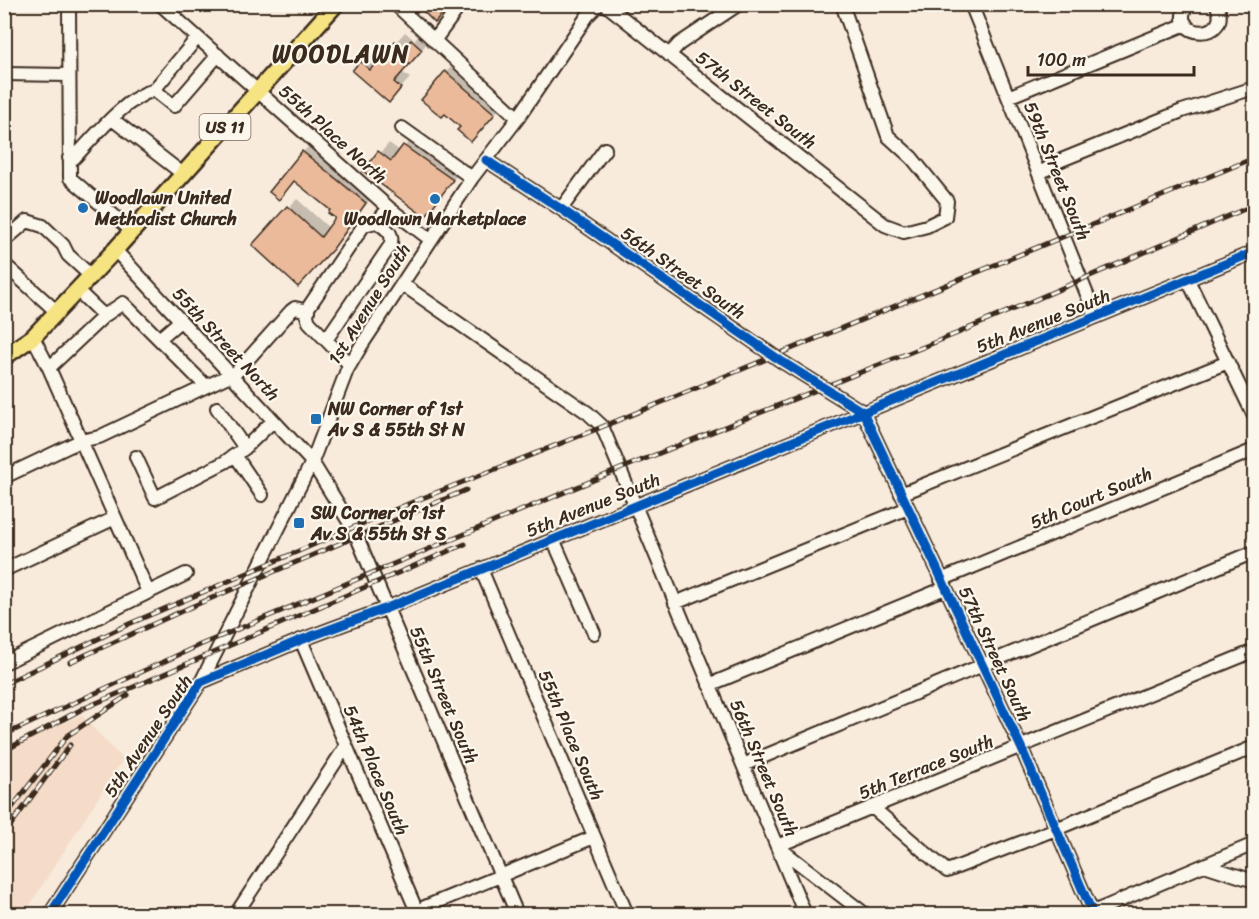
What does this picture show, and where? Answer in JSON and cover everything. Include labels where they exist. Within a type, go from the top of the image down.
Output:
[{"type":"main road","name":"US 11","points":[[4,357],[33,337],[91,276],[336,4]]},
{"type":"street","points":[[69,4],[69,178],[132,231]]},
{"type":"street","name":"55th Place North","points":[[160,4],[389,208],[431,240]]},
{"type":"street","points":[[395,4],[519,118]]},
{"type":"street","points":[[434,41],[461,4]]},
{"type":"street","name":"1st Avenue South","points":[[201,682],[312,462],[350,365],[472,178],[519,118],[588,15],[599,4]]},
{"type":"street","name":"57th Street South","points":[[605,4],[885,225],[904,232],[927,226],[945,217],[948,201],[912,158],[888,136],[842,4]]},
{"type":"street","points":[[669,55],[680,44],[739,4]]},
{"type":"street","name":"59th Street South","points":[[971,4],[1096,317]]},
{"type":"street","points":[[1187,4],[1184,13],[1186,24],[1195,32],[1206,33],[1212,30],[1219,21],[1220,15],[1216,4]]},
{"type":"street","points":[[1008,97],[1186,24]]},
{"type":"street","points":[[69,158],[74,158],[112,119],[141,94],[154,90],[197,38]]},
{"type":"street","points":[[154,90],[174,106],[218,55]]},
{"type":"street","points":[[4,74],[68,75]]},
{"type":"street","points":[[1039,174],[1059,161],[1189,108],[1254,88]]},
{"type":"street","points":[[112,119],[183,174]]},
{"type":"street","points":[[402,128],[472,178]]},
{"type":"street","points":[[561,209],[605,149]]},
{"type":"street","name":"56th Street South","points":[[486,160],[781,361],[863,412]]},
{"type":"street","points":[[350,365],[309,322],[308,310],[364,225],[377,222],[389,208]]},
{"type":"street","points":[[4,241],[27,221],[43,226],[63,245],[68,255],[91,276]]},
{"type":"street","points":[[326,340],[390,246],[391,234],[377,222]]},
{"type":"street","name":"55th Street North","points":[[115,250],[312,462]]},
{"type":"street","name":"5th Avenue South","points":[[50,915],[201,682],[301,640],[387,608],[1254,252]]},
{"type":"street","points":[[4,264],[57,312]]},
{"type":"street","points":[[1188,280],[1254,416]]},
{"type":"street","name":"56th Street South","points":[[402,284],[596,419],[602,426],[805,915]]},
{"type":"street","points":[[77,290],[104,316]]},
{"type":"street","points":[[49,368],[104,316],[123,303],[206,386]]},
{"type":"street","points":[[4,477],[80,441],[99,437],[231,376],[291,311],[296,308],[308,310]]},
{"type":"street","points":[[159,339],[180,321]]},
{"type":"street","points":[[33,337],[49,368],[147,592]]},
{"type":"street","points":[[901,494],[1228,362]]},
{"type":"street","points":[[217,408],[262,495]]},
{"type":"street","name":"57th Street South","points":[[863,412],[1021,747],[1090,914]]},
{"type":"street","points":[[136,458],[155,498],[240,451],[273,421]]},
{"type":"street","name":"5th Court South","points":[[710,685],[1254,450]]},
{"type":"street","name":"55th Street South","points":[[312,462],[354,530],[517,915]]},
{"type":"street","points":[[675,603],[908,508]]},
{"type":"street","points":[[4,570],[115,518]]},
{"type":"street","points":[[553,539],[594,633]]},
{"type":"street","points":[[743,765],[1254,552]]},
{"type":"street","name":"55th Place South","points":[[481,569],[627,915]]},
{"type":"street","points":[[4,663],[186,574]]},
{"type":"street","name":"54th Place South","points":[[301,640],[418,914]]},
{"type":"street","name":"5th Terrace South","points":[[777,846],[1254,651]]},
{"type":"street","points":[[236,915],[346,746]]},
{"type":"street","points":[[872,807],[947,871],[1056,829],[1254,747]]},
{"type":"street","points":[[418,914],[425,907],[594,837]]},
{"type":"street","points":[[1090,914],[1254,844]]},
{"type":"street","points":[[777,846],[865,915]]},
{"type":"street","points":[[1204,865],[1254,881]]},
{"type":"shaded area","points":[[81,715],[123,759],[24,914],[5,914],[5,750]]},
{"type":"building","points":[[416,4],[450,4],[435,23]]},
{"type":"building","points":[[411,40],[422,50],[394,82],[401,88],[389,103],[352,71],[360,61],[370,70],[395,41],[404,48]]},
{"type":"building","points":[[445,71],[495,114],[471,142],[457,130],[460,127],[445,114],[442,117],[421,100]]},
{"type":"building","points":[[403,145],[453,180],[425,217],[363,171],[378,151],[391,161]]},
{"type":"building","points":[[302,151],[366,203],[333,249],[298,287],[252,245],[287,206],[321,237],[335,218],[328,213],[330,210],[294,181],[279,200],[269,192]]},
{"type":"railway","points":[[4,684],[129,624],[415,501],[592,431],[1254,158]]},
{"type":"railway","points":[[4,735],[200,645],[620,469],[958,333],[1254,205]]},
{"type":"railway","points":[[70,662],[193,606],[466,490]]},
{"type":"railway","points":[[87,707],[465,544]]},
{"type":"railway","points":[[4,818],[67,736],[128,695]]},
{"type":"railway","points":[[4,751],[84,708]]},
{"type":"railway","points":[[4,834],[70,745]]},
{"type":"cycle path","points":[[486,160],[781,361],[863,412],[1021,747],[1092,912]]},
{"type":"cycle path","points":[[50,914],[201,682],[301,640],[387,608],[1254,252]]},
{"type":"place","name":"Woodlawn Marketplace","points":[[435,199]]},
{"type":"place","name":"Woodlawn United Methodist Church","points":[[83,208]]},
{"type":"place","name":"NW Corner of 1st Av S & 55th St N","points":[[316,419]]},
{"type":"place","name":"SW Corner of 1st Av S & 55th St S","points":[[299,523]]},
{"type":"district","name":"WOODLAWN","points":[[341,54]]}]
